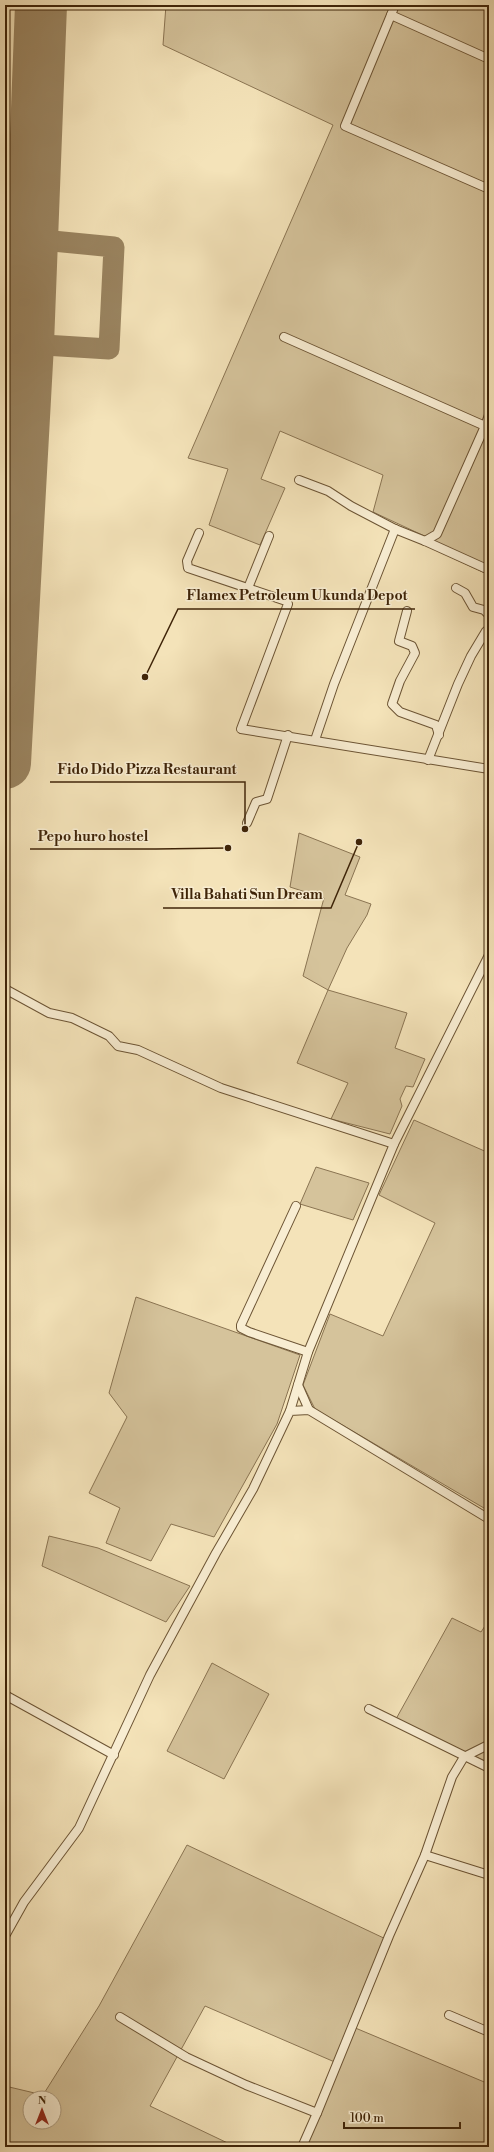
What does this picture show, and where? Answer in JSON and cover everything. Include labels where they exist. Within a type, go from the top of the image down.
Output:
[{"type":"street","points":[[395,5],[345,126],[489,189]]},
{"type":"street","points":[[391,15],[489,59]]},
{"type":"street","points":[[284,337],[485,426]]},
{"type":"street","points":[[425,541],[437,534],[489,415]]},
{"type":"street","points":[[299,480],[328,491],[351,506],[395,529],[489,570]]},
{"type":"street","points":[[316,740],[334,684],[395,529]]},
{"type":"street","points":[[199,533],[187,561],[188,568],[286,601],[288,606],[246,710],[241,729],[288,735],[428,760],[489,769]]},
{"type":"street","points":[[248,588],[270,536]]},
{"type":"street","points":[[456,588],[465,593],[473,607],[484,610],[489,615]]},
{"type":"street","points":[[407,611],[399,641],[412,646],[415,653],[400,680],[392,704],[400,712],[436,725],[439,735]]},
{"type":"street","points":[[428,760],[471,656],[486,631],[489,632]]},
{"type":"street","points":[[247,823],[256,802],[267,799],[288,735]]},
{"type":"street","points":[[5,1936],[24,1902],[79,1828],[150,1675],[216,1553],[253,1489],[290,1411],[308,1352],[394,1144],[489,956]]},
{"type":"street","points":[[5,989],[49,1012],[72,1018],[109,1036],[118,1046],[138,1050],[221,1088],[394,1144]]},
{"type":"street","points":[[296,1206],[240,1324],[241,1328],[249,1332],[308,1352]]},
{"type":"street","points":[[298,1385],[308,1410]]},
{"type":"street","points":[[290,1411],[308,1410],[489,1519]]},
{"type":"street","points":[[5,1695],[114,1755]]},
{"type":"street","points":[[369,1709],[489,1768]]},
{"type":"street","points":[[302,2147],[389,1936],[425,1855],[452,1777],[464,1757],[488,1745],[489,1742]]},
{"type":"street","points":[[425,1855],[489,1875]]},
{"type":"street","points":[[449,2015],[489,2032]]},
{"type":"street","points":[[120,2017],[186,2057],[246,2085],[316,2113]]},
{"type":"shaded area","points":[[166,5],[489,5],[489,575],[438,551],[435,541],[373,512],[383,475],[280,431],[261,479],[285,488],[260,545],[209,525],[228,469],[188,458],[333,125],[163,45]]},
{"type":"shaded area","points":[[299,833],[360,857],[345,895],[371,904],[367,915],[347,948],[328,990],[303,976],[324,898],[290,887]]},
{"type":"shaded area","points":[[328,990],[407,1013],[395,1048],[425,1059],[413,1087],[406,1086],[400,1099],[402,1106],[390,1134],[331,1119],[348,1083],[297,1063]]},
{"type":"shaded area","points":[[414,1120],[489,1153],[489,1511],[315,1409],[303,1385],[330,1314],[383,1336],[435,1223],[379,1195]]},
{"type":"shaded area","points":[[316,1167],[369,1183],[353,1220],[300,1204]]},
{"type":"shaded area","points":[[136,1297],[300,1355],[277,1424],[214,1537],[171,1524],[151,1561],[106,1543],[120,1508],[89,1493],[127,1417],[109,1393]]},
{"type":"shaded area","points":[[49,1536],[98,1548],[190,1586],[166,1622],[42,1566]]},
{"type":"shaded area","points":[[452,1618],[481,1632],[489,1620],[489,1763],[396,1719]]},
{"type":"shaded area","points":[[212,1663],[269,1694],[224,1779],[167,1751]]},
{"type":"shaded area","points":[[187,1845],[390,1941],[353,2027],[489,2084],[489,2147],[301,2147],[337,2063],[205,2006],[150,2106],[236,2147],[5,2147],[5,2086],[22,2090],[22,2130],[62,2130],[62,2090],[46,2090],[99,2006]]},
{"type":"taxiway","points":[[28,344],[109,349],[114,247],[32,239]]},
{"type":"runway","points":[[5,763],[28,344],[41,5]]},
{"type":"place","name":"Flamex Petroleum Ukunda Depot","points":[[145,677]]},
{"type":"place","name":"Fido Dido Pizza Restaurant","points":[[245,829]]},
{"type":"place","name":"Villa Bahati Sun Dream","points":[[359,842]]},
{"type":"place","name":"Pepo huro hostel","points":[[228,848]]}]
